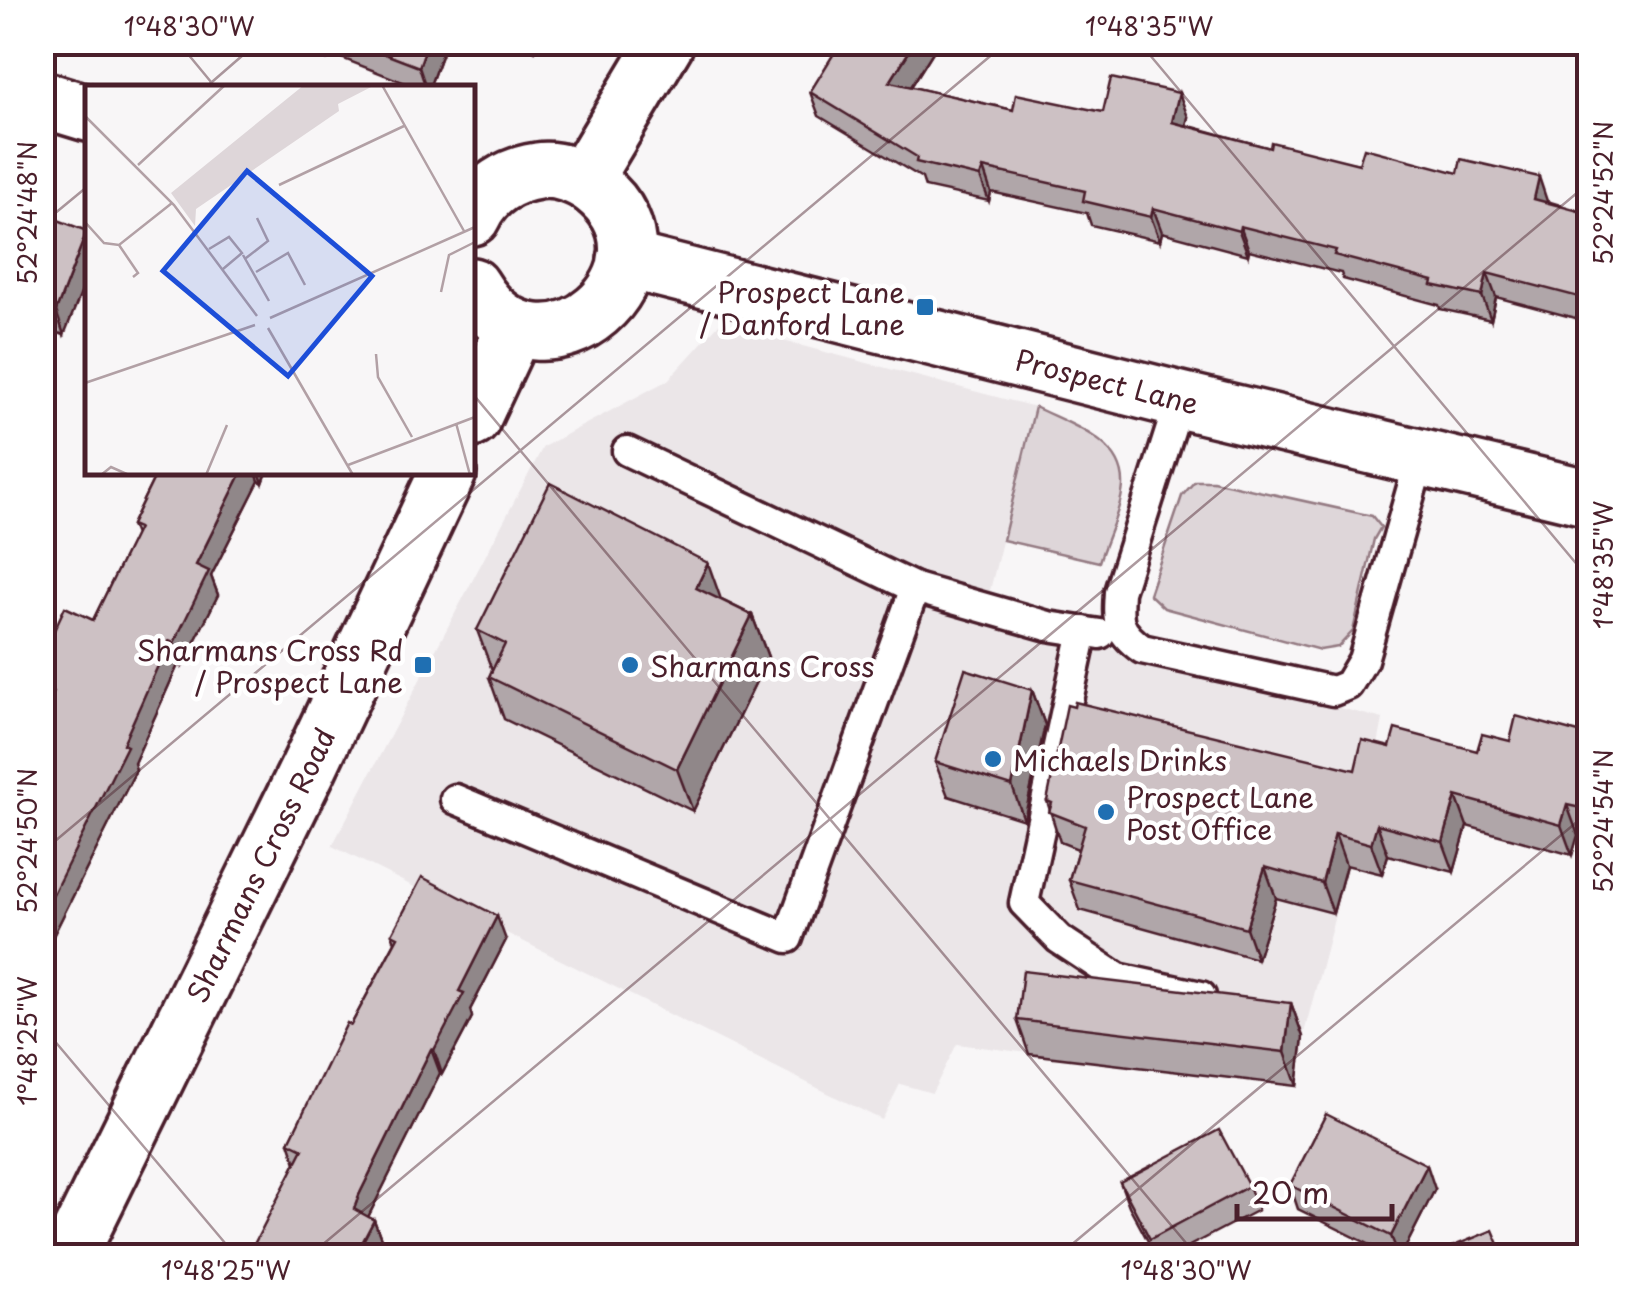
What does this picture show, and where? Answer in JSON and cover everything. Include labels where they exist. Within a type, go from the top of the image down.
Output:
[{"type":"street","points":[[584,180],[666,42]]},
{"type":"street","points":[[42,99],[85,112]]},
{"type":"street","points":[[475,213],[495,187],[520,174],[547,170],[584,180],[606,197],[618,214],[626,241],[626,260],[618,287],[588,320],[562,330],[534,332],[515,326],[491,312],[475,290]]},
{"type":"street","name":"Prospect Lane","points":[[626,260],[1180,400],[1590,498]]},
{"type":"street","points":[[475,413],[515,326]]},
{"type":"street","name":"Sharmans Cross Road","points":[[69,1256],[308,769],[447,475]]},
{"type":"lane","points":[[1126,638],[1117,619],[1119,592],[1180,400]]},
{"type":"lane","points":[[627,451],[914,588],[1048,626],[1126,638],[1142,649],[1333,691],[1348,685],[1364,660],[1420,459]]},
{"type":"lane","points":[[455,799],[788,938],[914,588]]},
{"type":"lane","points":[[1084,631],[1024,903],[1059,939],[1118,978],[1235,1004]]},
{"type":"shaded area","points":[[719,324],[1035,407],[984,615],[1383,719],[1303,1037],[1297,1086],[957,1044],[932,1093],[900,1084],[882,1120],[332,846],[543,447],[668,380]]},
{"type":"shaded area","points":[[1035,407],[1105,445],[1121,470],[1119,505],[1099,562],[1003,540]]},
{"type":"shaded area","points":[[1195,481],[1213,481],[1372,516],[1381,527],[1374,539],[1353,631],[1338,647],[1320,650],[1164,608],[1149,594],[1182,496]]},
{"type":"building","points":[[354,42],[428,42],[419,67]]},
{"type":"building","points":[[841,42],[915,42],[890,82],[1013,110],[1016,94],[1103,112],[1111,78],[1179,93],[1172,122],[1270,148],[1271,142],[1359,164],[1364,148],[1458,173],[1461,159],[1539,177],[1534,199],[1590,214],[1590,300],[1487,273],[1482,296],[1334,255],[1336,250],[1240,226],[1239,231],[1153,208],[1151,217],[1083,201],[1085,191],[983,168],[980,177],[916,162],[917,157],[810,92]]},
{"type":"building","points":[[42,214],[85,230],[85,236],[56,311],[42,306]]},
{"type":"building","points":[[156,475],[241,475],[196,565],[209,571],[174,643],[169,641],[123,744],[127,746],[42,916],[42,716],[54,692],[42,687],[42,656],[65,607],[93,620],[138,528],[131,525]]},
{"type":"building","name":"Sharmans Cross","points":[[550,483],[708,563],[696,588],[752,615],[677,769],[489,677],[505,644],[477,630]]},
{"type":"building","points":[[965,669],[1032,690],[1012,786],[935,762]]},
{"type":"building","points":[[1075,702],[1355,770],[1362,740],[1390,747],[1395,729],[1477,751],[1482,734],[1510,741],[1516,716],[1590,736],[1590,810],[1567,805],[1561,825],[1456,796],[1443,842],[1377,824],[1371,844],[1335,834],[1322,883],[1265,867],[1246,928],[1069,880],[1085,826],[1049,812],[1052,803],[1047,801],[1067,705],[1074,707]]},
{"type":"building","points":[[422,877],[497,916],[459,991],[464,993],[434,1050],[431,1049],[359,1195],[354,1209],[374,1220],[355,1256],[248,1256],[303,1149],[289,1142],[347,1023],[351,1025],[398,937],[392,934]]},
{"type":"building","points":[[1023,971],[1291,1003],[1285,1052],[1017,1020]]},
{"type":"building","points":[[1326,1114],[1427,1165],[1391,1236],[1290,1185]]},
{"type":"building","points":[[1219,1130],[1249,1186],[1150,1239],[1120,1182]]},
{"type":"building","points":[[1493,1230],[1504,1256],[1429,1256]]},
{"type":"place","name":"Prospect Lane / Danford Lane","points":[[925,307]]},
{"type":"place","name":"Sharmans Cross Rd / Prospect Lane","points":[[423,665]]},
{"type":"place","name":"Sharmans Cross","points":[[630,665]]},
{"type":"place","name":"Michaels Drinks","points":[[993,759]]},
{"type":"place","name":"Prospect Lane Post Office","points":[[1106,812]]}]
